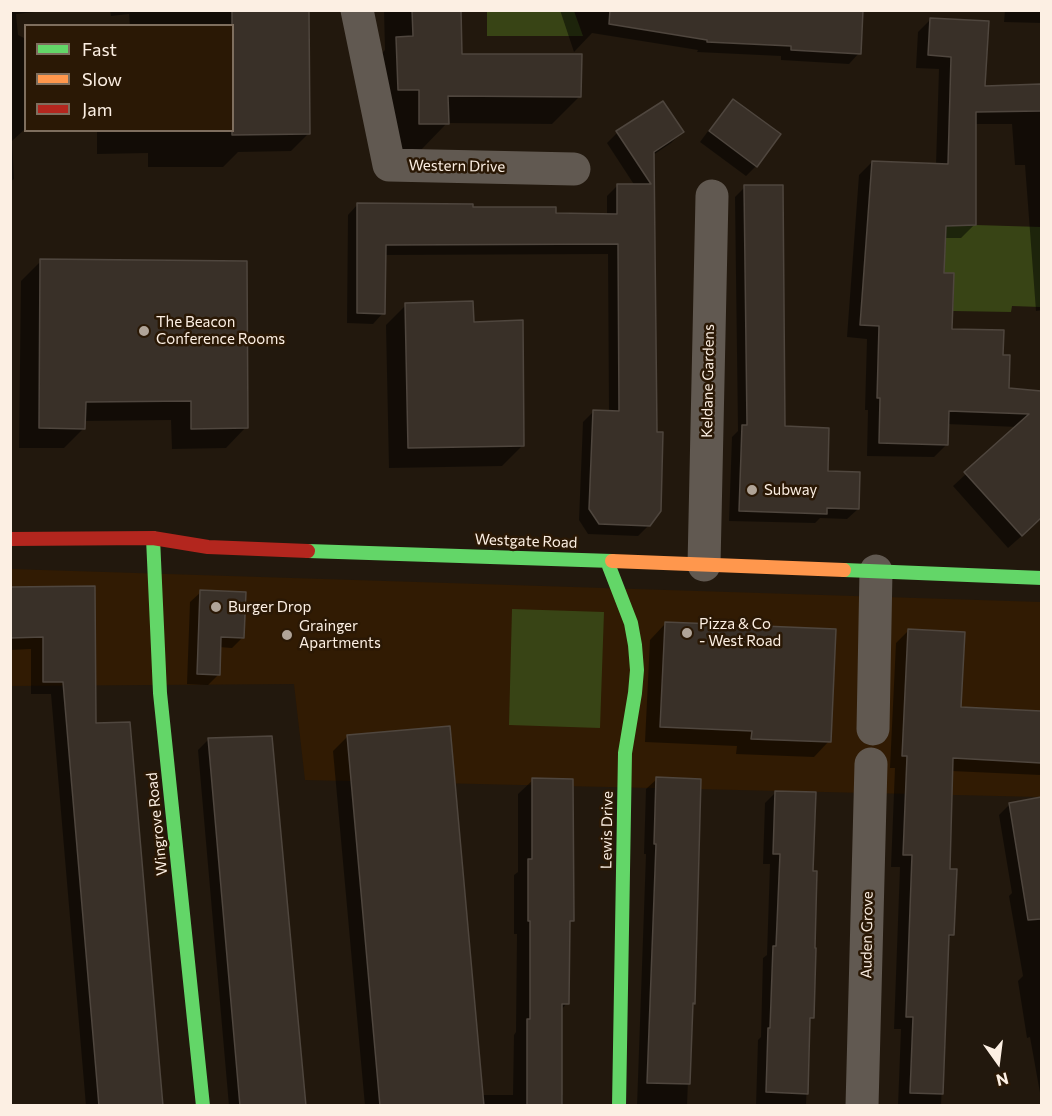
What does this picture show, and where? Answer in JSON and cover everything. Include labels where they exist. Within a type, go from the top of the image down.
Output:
[{"type":"street","name":"Western Drive","points":[[357,10],[389,165],[574,169]]},
{"type":"street","name":"Keldane Gardens","points":[[704,565],[712,196]]},
{"type":"street","name":"Westgate Road","points":[[10,539],[153,538],[208,547],[1041,578]]},
{"type":"street","name":"Wingrove Road","points":[[153,538],[160,693],[203,1106]]},
{"type":"street","name":"Lewis Drive","points":[[607,561],[631,623],[637,662],[635,693],[625,753],[618,1106]]},
{"type":"street","points":[[873,729],[876,571]]},
{"type":"street","name":"Auden Grove","points":[[862,1106],[871,764]]},
{"type":"shaded area","points":[[11,569],[1041,602],[1041,797],[305,780],[294,684],[11,686]]},
{"type":"green space","points":[[487,11],[574,11],[583,36],[487,36]]},
{"type":"green space","points":[[946,226],[1041,227],[1042,305],[1040,307],[1012,306],[1011,312],[953,311],[954,273],[944,273]]},
{"type":"green space","points":[[512,609],[604,612],[600,728],[509,725]]},
{"type":"building","points":[[412,10],[461,10],[462,54],[582,54],[581,97],[448,96],[449,124],[419,124],[419,90],[398,90],[396,37],[413,36]]},
{"type":"building","points":[[610,10],[863,10],[861,54],[791,50],[791,46],[707,42],[707,40],[609,24]]},
{"type":"building","points":[[232,11],[309,11],[310,134],[232,135],[234,132],[234,24],[232,24]]},
{"type":"building","points":[[930,18],[989,21],[985,86],[1041,84],[1041,111],[976,112],[976,225],[946,226],[944,273],[954,273],[952,329],[1004,330],[1003,355],[1010,355],[1009,388],[1041,391],[1041,518],[1022,536],[964,472],[1029,414],[949,411],[948,445],[879,443],[880,398],[877,398],[879,326],[860,325],[872,161],[948,164],[951,57],[928,55]]},
{"type":"building","points":[[733,99],[781,134],[757,167],[709,131]]},
{"type":"building","points":[[663,101],[684,132],[654,152],[657,432],[663,432],[661,511],[650,526],[599,524],[589,509],[593,410],[619,411],[618,244],[386,245],[385,314],[357,313],[357,203],[556,207],[556,213],[617,214],[617,184],[651,184],[616,131]]},
{"type":"building","points":[[744,185],[783,185],[785,426],[829,428],[828,471],[860,472],[859,509],[827,508],[827,514],[739,511],[742,425],[747,425]]},
{"type":"building","name":"The Beacon Conference Rooms","points":[[40,259],[247,261],[248,428],[191,429],[191,401],[86,402],[85,429],[39,428]]},
{"type":"building","points":[[473,301],[474,322],[523,320],[524,446],[408,448],[405,303]]},
{"type":"building","points":[[95,586],[96,723],[130,722],[163,1106],[99,1106],[63,682],[43,682],[43,637],[10,638],[10,587]]},
{"type":"building","points":[[200,590],[246,592],[244,638],[221,637],[220,675],[197,674]]},
{"type":"building","points":[[665,622],[836,629],[831,742],[751,739],[752,731],[660,727]]},
{"type":"building","points":[[908,629],[965,632],[961,707],[1041,711],[1041,763],[953,758],[950,869],[957,869],[954,935],[949,935],[943,1094],[910,1093],[913,1017],[906,1017],[912,855],[903,855],[907,756],[902,756]]},
{"type":"building","points":[[450,726],[484,1106],[380,1106],[347,735]]},
{"type":"building","points":[[272,736],[306,1106],[240,1106],[208,738]]},
{"type":"building","points":[[656,777],[701,779],[695,1004],[693,1003],[690,1084],[647,1083],[656,844],[654,844]]},
{"type":"building","points":[[532,778],[573,779],[574,921],[570,921],[569,1004],[562,1004],[562,1106],[527,1106],[527,1019],[530,1019],[528,859],[532,859]]},
{"type":"building","points":[[775,791],[816,792],[813,871],[817,871],[816,948],[814,1018],[810,1018],[808,1094],[766,1092],[780,854],[773,854]]},
{"type":"building","points":[[1041,797],[1041,919],[1028,920],[1009,803]]},
{"type":"traffic: fast","points":[[153,538],[160,693],[203,1106]]},
{"type":"traffic: fast","points":[[308,551],[612,561]]},
{"type":"traffic: fast","points":[[607,561],[631,623],[637,670],[625,753],[619,1106]]},
{"type":"traffic: fast","points":[[844,570],[1042,578]]},
{"type":"traffic: slow","points":[[612,561],[844,570]]},
{"type":"traffic: jam","points":[[10,539],[153,538],[208,547],[308,551]]},
{"type":"place","name":"The Beacon Conference Rooms","points":[[144,331]]},
{"type":"place","name":"Subway","points":[[752,490]]},
{"type":"place","name":"Burger Drop","points":[[216,607]]},
{"type":"place","name":"Pizza & Co - West Road","points":[[687,633]]},
{"type":"place","name":"Grainger Apartments","points":[[287,635]]}]
